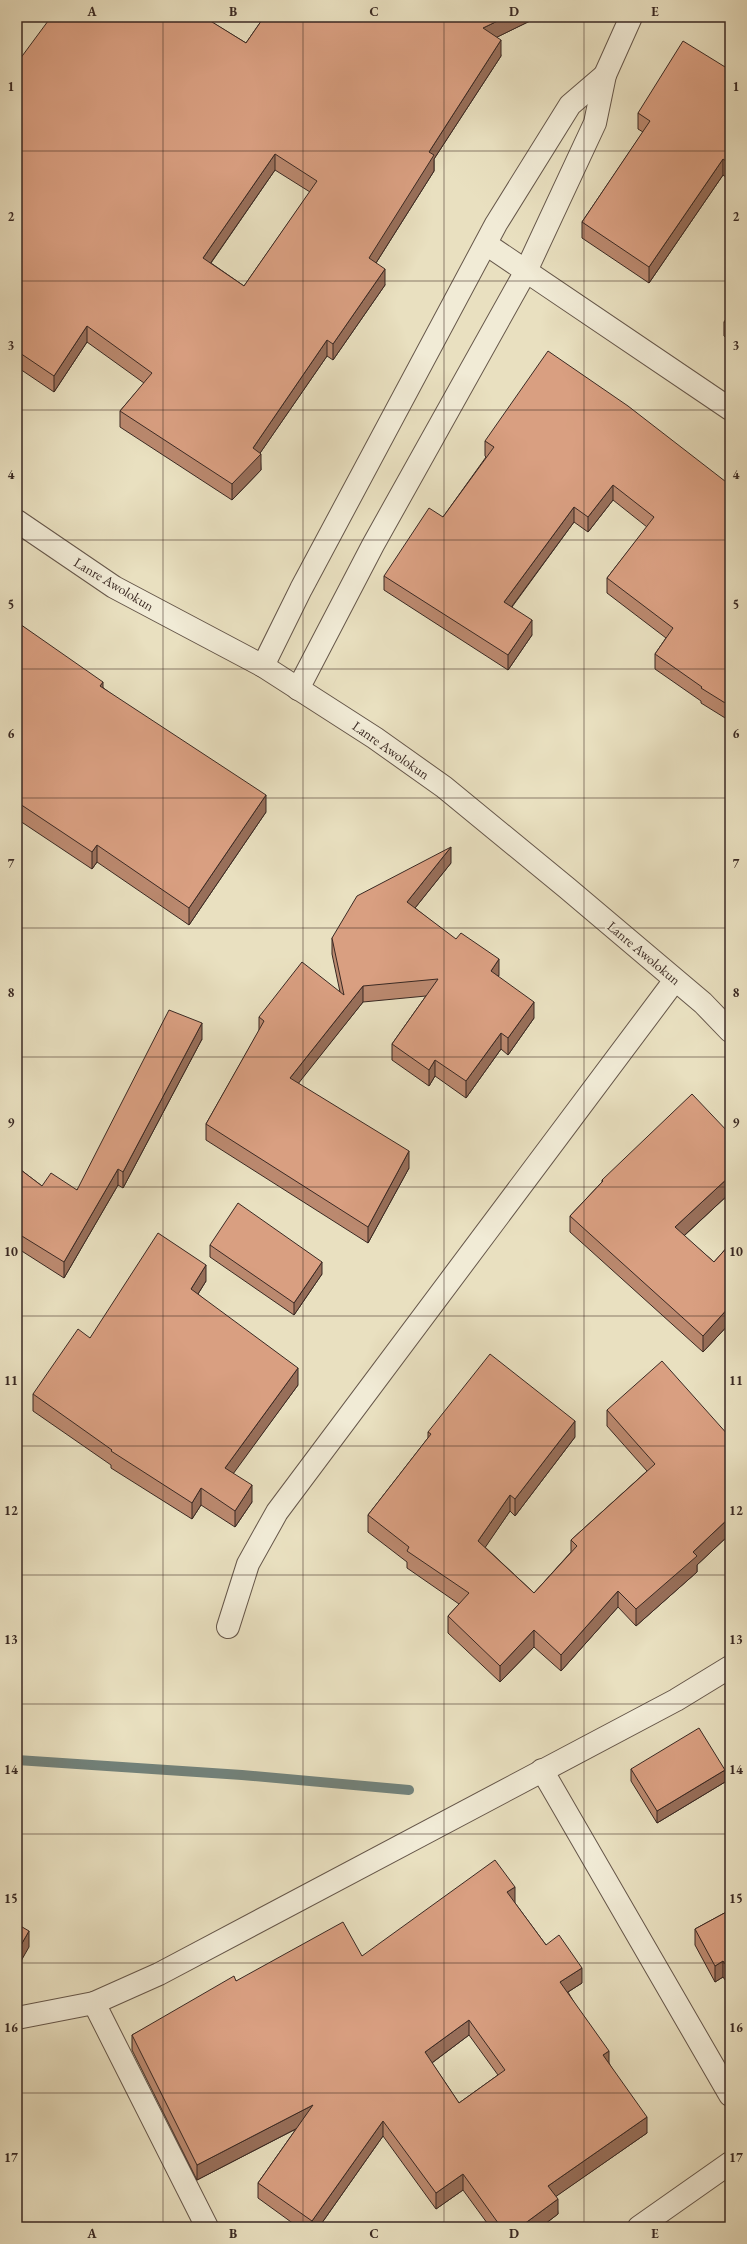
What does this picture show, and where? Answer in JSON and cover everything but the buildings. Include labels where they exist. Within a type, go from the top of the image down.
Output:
[{"type":"street","points":[[298,689],[373,545],[526,271],[595,123],[605,75],[631,17]]},
{"type":"street","points":[[263,666],[301,588],[486,244],[570,105],[605,75]]},
{"type":"street","points":[[486,244],[730,409]]},
{"type":"street","name":"Lanre Awolokun","points":[[17,520],[114,588],[263,666],[375,738],[444,787],[703,1003],[730,1031]]},
{"type":"street","points":[[228,1627],[248,1564],[277,1512],[675,980]]},
{"type":"street","points":[[17,2018],[94,2003],[180,1964],[676,1700],[730,1667]]},
{"type":"street","points":[[542,1770],[730,2095]]},
{"type":"street","points":[[94,2003],[207,2227]]},
{"type":"street","points":[[639,2227],[730,2163]]},
{"type":"waterway","points":[[17,1760],[242,1775],[409,1790]]}]
